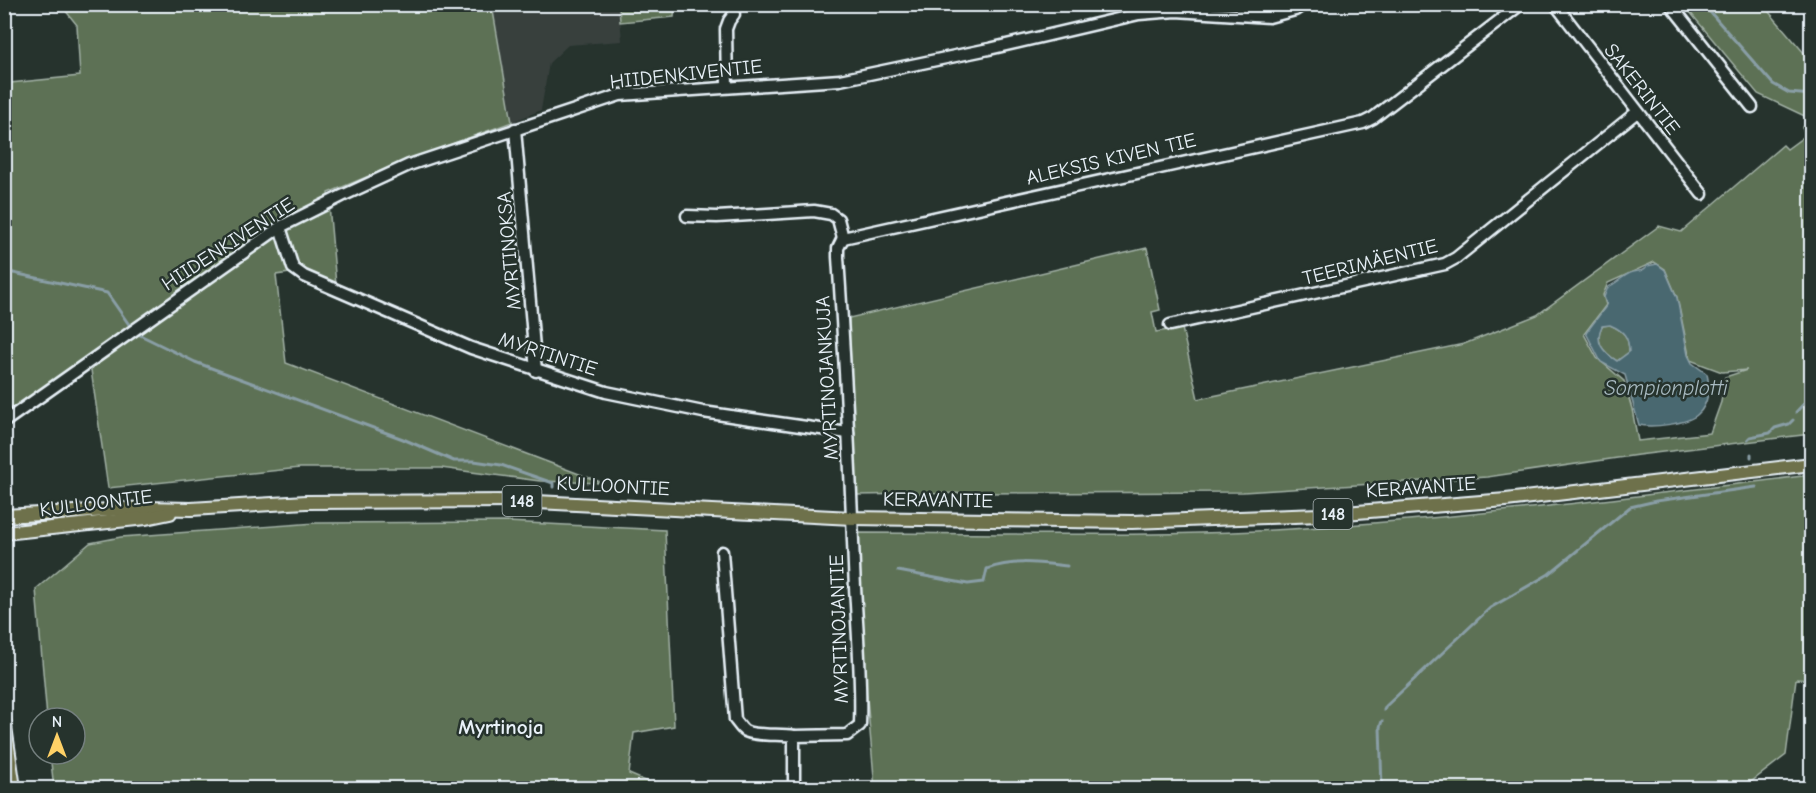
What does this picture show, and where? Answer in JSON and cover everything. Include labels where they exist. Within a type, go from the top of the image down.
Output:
[{"type":"main road","name":"KERAVANTIE","points":[[852,518],[1132,522],[1320,514],[1506,500],[1812,464]]},
{"type":"main road","name":"KULLOONTIE","points":[[4,516],[306,502],[517,501],[852,518]]},
{"type":"main road","name":"KULLOONTIE","points":[[4,533],[146,518],[191,509]]},
{"type":"main road","points":[[4,720],[14,789]]},
{"type":"street","name":"HIIDENKIVENTIE","points":[[4,422],[280,227],[410,165],[620,95],[848,79],[1155,12],[1176,11],[1269,17],[1295,10],[1304,4]]},
{"type":"street","name":"ALEKSIS KIVEN TIE","points":[[843,238],[1363,123],[1521,4]]},
{"type":"street","name":"SAKERINTIE","points":[[1555,4],[1702,194]]},
{"type":"street","points":[[1670,4],[1752,107]]},
{"type":"street","points":[[727,87],[726,29],[734,14]]},
{"type":"street","name":"TEERIMÄENTIE","points":[[1170,326],[1445,264],[1456,258],[1637,112]]},
{"type":"street","name":"MYRTINOKSA","points":[[515,129],[536,371]]},
{"type":"street","points":[[687,216],[717,217],[814,211],[831,214],[838,219],[843,238]]},
{"type":"street","name":"MYRTINTIE","points":[[280,227],[293,267],[304,276],[455,341],[536,371],[606,392],[647,401],[703,412],[848,433]]},
{"type":"street","name":"MYRTINOJANKUJA","points":[[843,238],[838,248],[838,257],[847,382],[852,518]]},
{"type":"street","name":"MYRTINOJANTIE","points":[[794,736],[847,735],[860,725],[852,518]]},
{"type":"street","points":[[722,552],[735,720],[744,730],[757,734],[794,736],[794,789]]},
{"type":"shaded area","points":[[492,5],[619,5],[622,41],[568,45],[549,63],[541,110],[512,122]]},
{"type":"green space","points":[[61,5],[492,5],[512,122],[400,163],[328,193],[336,285],[304,271],[276,275],[286,363],[603,483],[540,481],[441,468],[300,468],[108,488],[90,363],[5,420],[4,95],[10,83],[80,76],[77,25]]},
{"type":"green space","points":[[619,5],[675,5],[674,17],[620,22]]},
{"type":"green space","points":[[1684,5],[1763,5],[1811,61],[1811,119],[1758,94]]},
{"type":"green space","points":[[1811,121],[1811,434],[1638,455],[1487,477],[1243,492],[856,495],[849,318],[1147,248],[1160,310],[1152,312],[1156,332],[1182,328],[1198,399],[1464,344],[1537,315],[1659,226],[1681,232],[1783,145],[1787,149],[1806,135],[1802,128]],"holes":[[[1654,262],[1665,269],[1677,297],[1690,360],[1722,372],[1747,370],[1725,377],[1721,402],[1710,433],[1638,441],[1624,381],[1597,358],[1584,334],[1606,305],[1603,295],[1608,283]]]},
{"type":"green space","points":[[1610,325],[1622,332],[1628,342],[1629,352],[1617,361],[1601,346],[1599,337],[1602,326]]},
{"type":"green space","points":[[1811,475],[1811,680],[1796,679],[1786,755],[1743,788],[875,788],[853,541],[860,533],[1129,534],[1291,529],[1487,513]]},
{"type":"green space","points":[[507,522],[665,530],[674,726],[634,733],[629,774],[662,788],[54,788],[51,766],[87,766],[87,706],[46,706],[36,589],[90,543],[121,537],[316,523]]},
{"type":"water","name":"Sompionplotti","points":[[1657,264],[1665,270],[1677,298],[1688,355],[1692,363],[1707,374],[1708,395],[1702,410],[1693,417],[1678,423],[1639,425],[1625,375],[1601,362],[1586,333],[1607,305],[1604,297],[1608,287],[1627,274]],"holes":[[[1602,326],[1615,327],[1625,335],[1629,347],[1629,352],[1617,361],[1604,350],[1599,337]]]},
{"type":"waterway","points":[[1703,4],[1773,84],[1789,93],[1812,95]]},
{"type":"waterway","points":[[4,271],[107,293],[130,326]]},
{"type":"waterway","points":[[138,334],[195,362],[403,439],[454,461],[501,465],[553,483],[553,487]]},
{"type":"waterway","points":[[1796,412],[1812,395]]},
{"type":"waterway","points":[[1748,439],[1770,433],[1775,428],[1789,424],[1793,420]]},
{"type":"waterway","points":[[1384,710],[1490,608],[1549,574],[1630,507],[1656,501],[1756,487]]},
{"type":"waterway","points":[[898,571],[968,584],[984,582],[987,569],[1007,564],[1067,566]]},
{"type":"waterway","points":[[1382,721],[1380,727],[1382,788]]},
{"type":"district","name":"Myrtinoja","points":[[501,727]]}]
